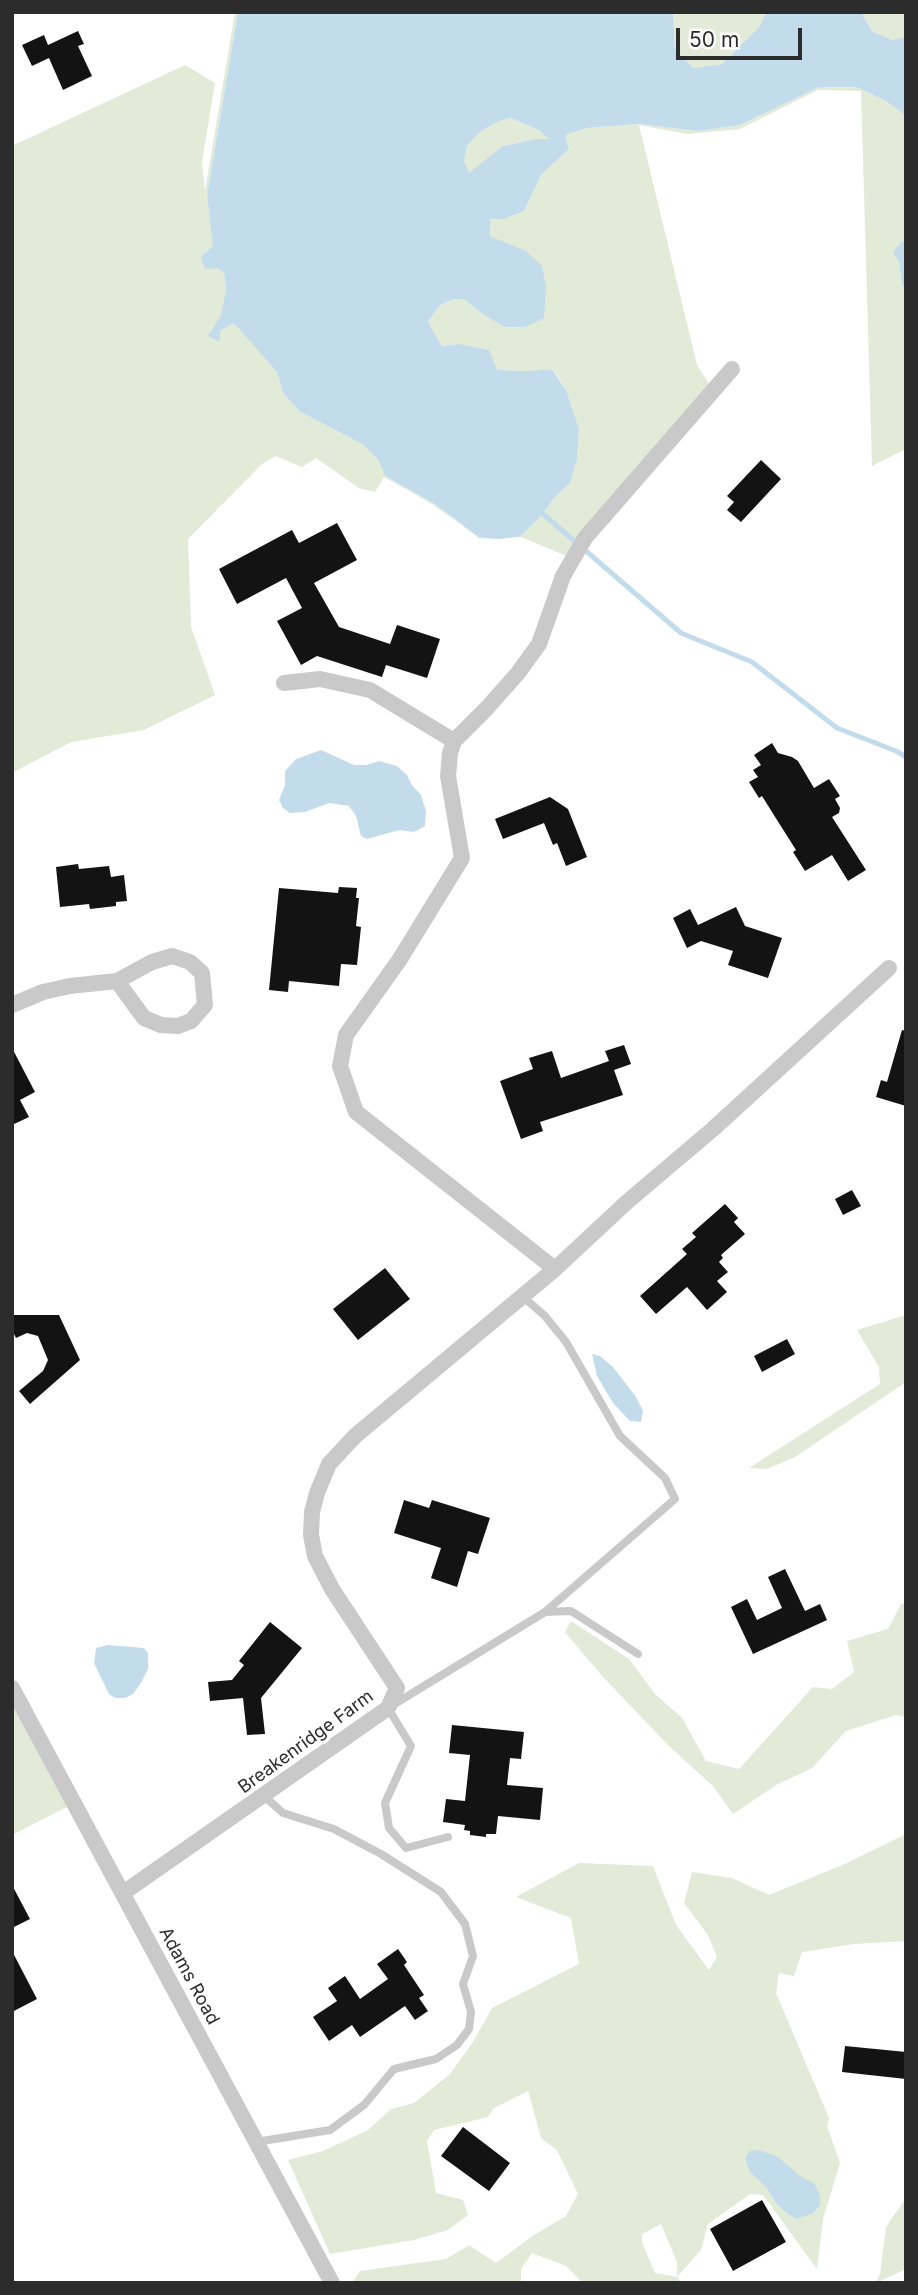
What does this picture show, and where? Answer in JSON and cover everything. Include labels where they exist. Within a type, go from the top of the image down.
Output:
[{"type":"street","points":[[555,1269],[356,1112],[340,1066],[346,1035],[400,959],[462,858],[448,776],[454,741],[518,673],[538,644],[563,576],[581,544],[732,369]]},
{"type":"street","points":[[284,683],[320,679],[370,690],[454,741]]},
{"type":"street","points":[[12,1005],[43,992],[117,981],[152,961],[172,956],[191,962],[202,973],[205,1005],[191,1021],[178,1027],[161,1025],[144,1018],[117,981]]},
{"type":"street","name":"Breakenridge Farm","points":[[122,1893],[388,1708],[397,1688],[332,1589],[315,1556],[311,1535],[312,1512],[329,1464],[355,1436],[555,1269],[889,968]]},
{"type":"street","name":"Adams Road","points":[[12,1688],[332,2283]]},
{"type":"lane","points":[[448,1837],[406,1848],[389,1828],[385,1802],[411,1746],[388,1708],[545,1612],[675,1499],[665,1478],[620,1436],[566,1342],[545,1316],[522,1296]]},
{"type":"lane","points":[[545,1612],[571,1611],[638,1654]]},
{"type":"lane","points":[[256,2142],[330,2130],[364,2105],[394,2068],[436,2059],[457,2045],[469,2029],[471,2012],[463,1984],[472,1956],[465,1924],[442,1892],[334,1829],[283,1813],[264,1796]]},
{"type":"green space","points":[[235,12],[238,12],[207,195],[216,268],[224,272],[226,290],[220,331],[234,322],[277,372],[283,393],[299,411],[364,445],[379,461],[385,476],[433,503],[463,526],[521,536],[570,483],[577,460],[579,429],[566,390],[553,369],[497,370],[458,344],[442,346],[428,322],[439,306],[453,299],[465,300],[481,313],[506,243],[490,236],[490,219],[504,219],[524,211],[541,175],[569,149],[564,135],[587,128],[638,124],[698,131],[740,125],[819,87],[856,87],[886,101],[906,116],[906,242],[902,241],[899,262],[902,285],[906,288],[906,449],[872,466],[861,91],[818,90],[740,129],[687,134],[639,125],[697,365],[713,390],[569,557],[521,537],[479,538],[432,504],[384,477],[375,492],[359,488],[316,458],[302,467],[276,456],[262,464],[188,539],[191,627],[215,695],[144,730],[71,742],[12,773],[12,146],[185,65],[215,83],[202,162],[205,191]]},
{"type":"green space","points":[[673,12],[767,12],[759,27],[722,64],[693,68],[675,49]]},
{"type":"green space","points":[[861,12],[906,12],[906,37],[892,40],[872,31]]},
{"type":"green space","points":[[511,118],[539,130],[551,139],[535,139],[503,146],[469,174],[464,161],[467,146],[480,132],[499,121]]},
{"type":"green space","points":[[906,1315],[906,1382],[795,1457],[767,1469],[749,1468],[880,1384],[879,1367],[857,1330]]},
{"type":"green space","points":[[906,1603],[906,1717],[896,1715],[846,1731],[812,1768],[776,1785],[733,1814],[713,1786],[670,1747],[603,1677],[565,1632],[571,1621],[629,1659],[655,1694],[682,1718],[706,1761],[739,1769],[813,1687],[832,1689],[854,1672],[847,1641],[888,1629],[901,1604]]},
{"type":"green space","points":[[12,1705],[67,1807],[12,1835]]},
{"type":"green space","points":[[906,1834],[906,1941],[854,1944],[802,1952],[794,1976],[779,1973],[776,1993],[829,2118],[827,2126],[840,2163],[823,2219],[817,2269],[763,2195],[750,2194],[708,2224],[701,2250],[677,2277],[681,2283],[583,2283],[566,2266],[532,2253],[521,2269],[521,2283],[352,2283],[360,2271],[446,2259],[469,2245],[496,2263],[566,2216],[578,2194],[557,2150],[541,2138],[528,2091],[494,2108],[488,2117],[434,2130],[427,2141],[436,2193],[463,2200],[468,2215],[448,2230],[414,2240],[330,2254],[288,2160],[323,2151],[368,2130],[391,2109],[414,2103],[450,2074],[473,2042],[492,2008],[579,1964],[571,1918],[516,1897],[579,1863],[653,1866],[676,1925],[709,1970],[717,1957],[708,1935],[684,1903],[692,1872],[732,1878],[769,1895],[847,1863]],"holes":[[[661,2224],[677,2262],[677,2277],[655,2273],[642,2242],[642,2234]]]},
{"type":"green space","points":[[906,2198],[906,2269],[876,2283],[880,2274],[886,2227]]},
{"type":"water","points":[[238,12],[673,12],[675,49],[693,68],[722,64],[759,27],[767,12],[861,12],[872,31],[892,40],[906,37],[906,116],[886,101],[856,87],[819,87],[740,125],[698,131],[638,124],[587,128],[565,135],[569,149],[541,175],[524,211],[504,219],[490,219],[490,236],[526,251],[542,266],[546,287],[544,318],[525,327],[505,327],[465,300],[453,299],[439,306],[428,322],[442,346],[458,344],[489,350],[497,370],[552,369],[566,390],[579,429],[577,460],[570,483],[521,536],[499,539],[479,537],[433,503],[385,476],[379,461],[364,445],[299,411],[283,393],[277,372],[234,323],[220,331],[220,342],[208,336],[221,316],[226,290],[224,272],[216,268],[205,269],[201,257],[213,246],[207,195]],"holes":[[[511,118],[539,130],[549,139],[535,139],[503,146],[469,173],[464,161],[467,146],[480,132],[499,121]]]},
{"type":"water","points":[[902,241],[906,242],[906,288],[902,285],[899,262],[893,253]]},
{"type":"water","points":[[321,750],[354,765],[379,761],[397,766],[421,795],[426,811],[425,826],[414,832],[399,830],[367,839],[361,836],[356,816],[349,806],[329,803],[305,812],[290,813],[283,808],[279,800],[285,785],[285,771],[296,759]]},
{"type":"water","points":[[592,1354],[600,1356],[613,1367],[636,1397],[643,1411],[641,1422],[630,1421],[613,1403],[597,1376]]},
{"type":"water","points":[[108,1645],[144,1648],[148,1653],[148,1669],[141,1683],[133,1694],[125,1698],[115,1698],[109,1694],[94,1663],[96,1648]]},
{"type":"water","points":[[759,2150],[778,2157],[801,2177],[814,2183],[820,2195],[820,2205],[813,2213],[797,2219],[776,2203],[766,2187],[750,2172],[745,2158],[750,2151]]},
{"type":"building","points":[[78,31],[84,44],[78,46],[92,76],[63,90],[49,58],[32,66],[22,45],[44,35],[48,45]]},
{"type":"building","points":[[761,460],[781,479],[741,522],[727,510],[734,502],[727,496]]},
{"type":"building","points":[[337,523],[357,560],[314,583],[339,627],[390,644],[397,625],[440,639],[427,678],[386,665],[382,677],[317,656],[301,665],[277,621],[302,608],[286,578],[237,604],[219,569],[292,530],[299,543]]},
{"type":"building","points":[[772,743],[778,753],[798,761],[814,788],[829,779],[840,796],[835,799],[840,808],[839,813],[832,817],[866,870],[848,881],[832,855],[805,871],[793,852],[796,850],[762,796],[759,798],[749,782],[758,777],[753,770],[761,765],[754,755]]},
{"type":"building","points":[[550,797],[568,809],[587,857],[566,866],[557,843],[553,845],[544,823],[503,839],[495,819]]},
{"type":"building","points":[[78,864],[79,869],[109,866],[111,877],[124,875],[127,901],[116,902],[116,906],[90,909],[89,904],[60,907],[56,867]]},
{"type":"building","points":[[339,887],[357,888],[356,898],[359,898],[356,926],[361,927],[357,965],[341,964],[339,986],[289,981],[288,992],[269,990],[279,888],[338,893]]},
{"type":"building","points":[[736,907],[745,926],[782,938],[768,978],[728,965],[733,951],[701,941],[687,948],[673,918],[690,909],[698,925]]},
{"type":"building","points":[[902,1030],[906,1031],[906,1106],[876,1097],[881,1080],[887,1082]]},
{"type":"building","points":[[624,1045],[631,1064],[614,1070],[623,1095],[540,1122],[543,1131],[521,1139],[500,1081],[533,1069],[529,1058],[552,1051],[561,1078],[609,1061],[605,1051]]},
{"type":"building","points":[[12,1048],[35,1092],[20,1100],[29,1117],[12,1125]]},
{"type":"building","points":[[852,1190],[861,1206],[843,1215],[835,1199]]},
{"type":"building","points":[[725,1204],[738,1218],[734,1222],[745,1234],[721,1255],[723,1258],[719,1262],[728,1272],[717,1281],[727,1292],[707,1310],[687,1287],[656,1314],[640,1296],[687,1254],[682,1249],[696,1237],[692,1233]]},
{"type":"building","points":[[385,1268],[410,1299],[358,1340],[333,1309]]},
{"type":"building","points":[[12,1315],[59,1315],[80,1360],[30,1404],[19,1391],[43,1371],[48,1360],[38,1336],[27,1333],[16,1338],[12,1330]]},
{"type":"building","points":[[787,1339],[795,1354],[762,1372],[754,1356]]},
{"type":"building","points":[[404,1500],[429,1508],[432,1500],[490,1518],[478,1554],[468,1551],[457,1587],[431,1578],[441,1548],[394,1533]]},
{"type":"building","points":[[785,1569],[805,1611],[820,1604],[827,1620],[753,1654],[731,1607],[747,1599],[757,1620],[782,1608],[768,1577]]},
{"type":"building","points":[[270,1622],[302,1648],[261,1698],[265,1734],[247,1735],[243,1698],[210,1701],[208,1682],[232,1680],[244,1665],[239,1661]]},
{"type":"building","points":[[452,1725],[524,1732],[521,1759],[510,1758],[507,1785],[543,1788],[540,1820],[498,1816],[496,1834],[486,1834],[486,1837],[470,1835],[470,1831],[464,1830],[465,1825],[443,1822],[446,1799],[465,1801],[470,1755],[449,1753]]},
{"type":"building","points":[[12,1885],[30,1919],[12,1928]]},
{"type":"building","points":[[398,1949],[407,1962],[404,1965],[424,1995],[419,1998],[428,2011],[415,2020],[405,2006],[360,2037],[352,2025],[329,2041],[313,2017],[337,2001],[328,1988],[345,1976],[360,1999],[388,1979],[377,1964]]},
{"type":"building","points":[[12,1951],[37,1999],[12,2012]]},
{"type":"building","points":[[845,2046],[906,2052],[906,2079],[842,2072]]},
{"type":"building","points":[[463,2127],[510,2163],[489,2191],[441,2156]]},
{"type":"building","points":[[762,2200],[786,2242],[733,2271],[710,2229]]},
{"type":"waterway","points":[[543,514],[681,633],[752,662],[837,728],[906,757]]}]
